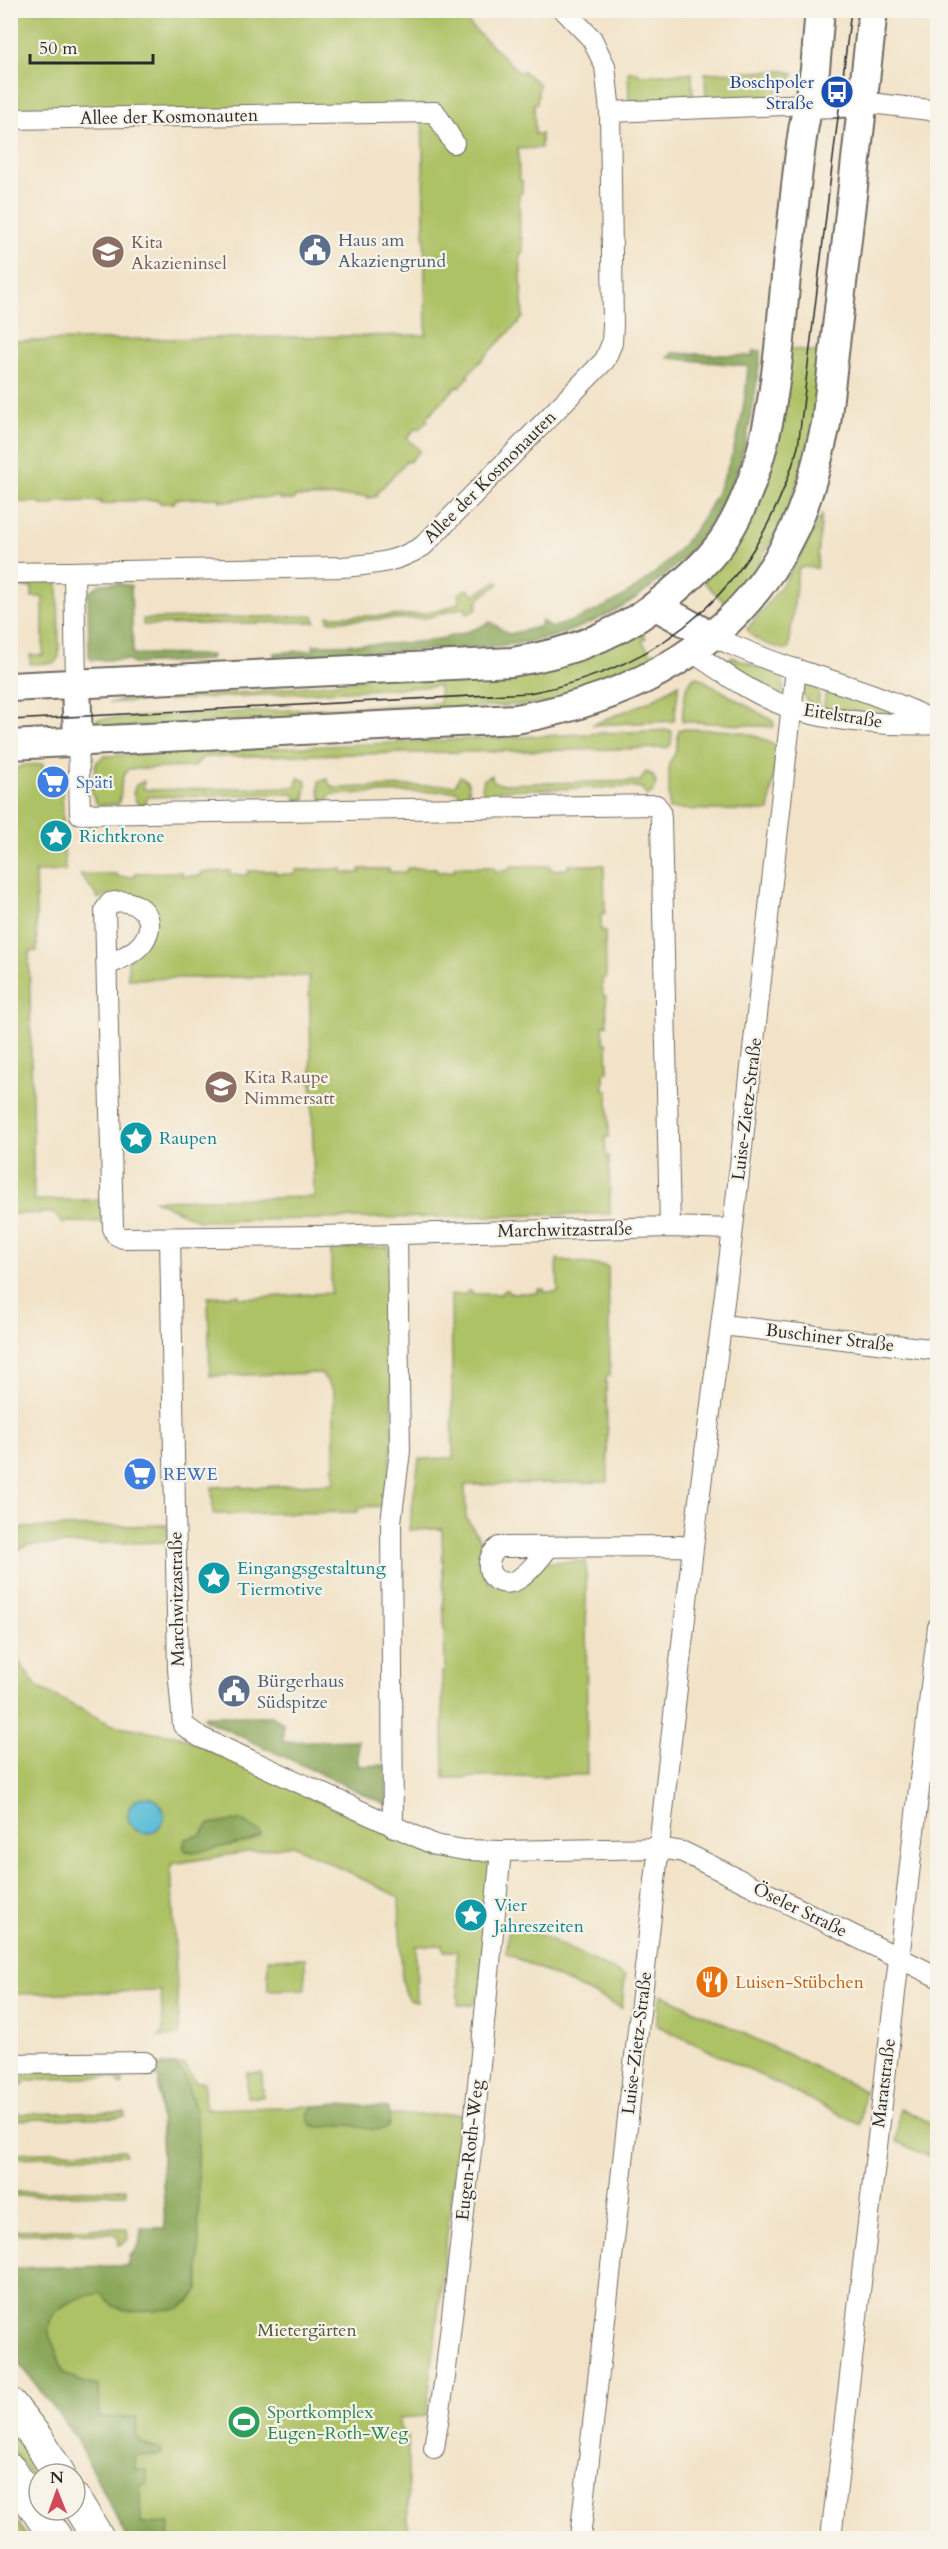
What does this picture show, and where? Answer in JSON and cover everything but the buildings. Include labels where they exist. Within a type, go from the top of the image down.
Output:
[{"type":"main road","points":[[10,687],[523,660],[591,643],[656,606],[697,570],[726,536],[755,472],[768,420],[775,375],[820,10]]},
{"type":"main road","points":[[10,745],[516,719],[575,707],[602,698],[663,670],[700,643],[752,595],[774,563],[794,528],[821,444],[826,424],[873,10]]},
{"type":"main road","points":[[808,104],[862,102]]},
{"type":"main road","points":[[656,606],[674,634],[700,643]]},
{"type":"main road","points":[[76,684],[78,741]]},
{"type":"main road","points":[[10,2404],[52,2462]]},
{"type":"main road","points":[[10,2470],[56,2538]]},
{"type":"main road","points":[[87,2520],[98,2538]]},
{"type":"street","name":"Allee der Kosmonauten","points":[[10,573],[343,567],[388,563],[423,546],[605,360],[612,343],[610,112],[604,66],[599,50],[585,30],[564,10]]},
{"type":"street","points":[[862,102],[938,111]]},
{"type":"street","points":[[610,112],[808,104]]},
{"type":"street","name":"Allee der Kosmonauten","points":[[10,118],[435,112],[454,143]]},
{"type":"street","points":[[74,572],[76,684]]},
{"type":"street","name":"Eitelstraße","points":[[700,643],[746,652],[824,677],[919,713],[937,724]]},
{"type":"street","name":"Eitelstraße","points":[[700,643],[753,690],[791,708],[819,715],[903,725],[937,724]]},
{"type":"street","name":"Luise-Zietz-Straße","points":[[580,2538],[693,1548],[722,1325],[796,669]]},
{"type":"street","points":[[78,741],[80,814],[656,806],[660,810],[661,819],[670,1227]]},
{"type":"street","name":"Marchwitzastraße","points":[[108,965],[113,1228],[116,1235],[123,1238],[670,1227],[733,1229]]},
{"type":"street","points":[[393,1827],[391,1522],[395,1504],[400,1442],[397,1234]]},
{"type":"street","name":"Marchwitzastraße","points":[[170,1238],[178,1669],[183,1725],[200,1737],[393,1827],[448,1848],[501,1851],[660,1848]]},
{"type":"street","name":"Buschiner Straße","points":[[722,1325],[938,1350]]},
{"type":"street","points":[[549,1547],[679,1546],[693,1548]]},
{"type":"street","name":"Maratstraße","points":[[831,2538],[938,1627]]},
{"type":"street","name":"Öseler Straße","points":[[660,1848],[683,1852],[938,1977]]},
{"type":"street","name":"Eugen-Roth-Weg","points":[[434,2448],[447,2359],[474,2125],[501,1851]]},
{"type":"street","points":[[10,2064],[146,2062]]},
{"type":"green space","points":[[11,11],[467,11],[471,17],[467,22],[520,73],[523,71],[539,84],[537,103],[534,104],[535,134],[541,134],[541,148],[518,149],[519,179],[522,180],[522,193],[519,194],[520,238],[522,238],[523,253],[520,253],[523,318],[467,375],[469,377],[426,418],[428,420],[407,438],[420,451],[409,462],[407,461],[376,494],[378,496],[368,498],[368,496],[295,497],[294,500],[280,500],[280,497],[235,499],[234,501],[220,501],[220,498],[175,499],[174,503],[160,503],[159,500],[115,501],[115,503],[101,504],[101,501],[55,502],[54,505],[41,505],[40,502],[11,502],[10,341],[426,335],[422,106],[11,115]]},
{"type":"green space","points":[[783,71],[794,73],[788,86],[781,85],[775,97],[706,99],[705,73]]},
{"type":"green space","points":[[628,72],[638,72],[638,75],[692,73],[693,100],[629,101]]},
{"type":"green space","points":[[786,348],[821,352],[816,416],[789,510],[747,584],[727,605],[704,582]]},
{"type":"green space","points":[[753,351],[761,351],[753,405],[745,445],[729,489],[714,518],[695,544],[650,588],[623,606],[564,633],[529,642],[474,648],[274,657],[274,653],[314,650],[313,645],[426,641],[470,631],[491,622],[509,634],[539,627],[542,621],[551,628],[595,611],[634,589],[667,562],[694,531],[715,496],[732,456],[742,413],[748,366],[668,358],[672,353],[753,356]]},
{"type":"green space","points":[[822,514],[817,568],[798,569],[789,647],[786,650],[764,643],[747,629],[789,574]]},
{"type":"green space","points":[[10,579],[49,579],[58,584],[59,657],[54,663],[30,664],[30,655],[43,655],[43,597],[32,597],[32,587],[11,587]]},
{"type":"green space","points":[[496,581],[499,584],[478,601],[477,609],[468,614],[465,609],[461,608],[426,618],[328,621],[328,616],[397,616],[434,612],[460,601],[458,594],[467,589],[475,595]]},
{"type":"green space","points":[[117,583],[131,586],[133,654],[211,655],[209,660],[133,664],[127,660],[92,660],[89,657],[88,593],[100,584]]},
{"type":"green space","points":[[314,616],[315,622],[143,625],[143,619]]},
{"type":"green space","points":[[639,629],[646,638],[642,641],[651,654],[655,652],[661,661],[554,703],[99,728],[97,719],[440,703],[439,686],[109,703],[129,698],[252,692],[345,682]]},
{"type":"green space","points":[[732,657],[779,675],[783,678],[784,693],[780,696],[776,694],[725,663]]},
{"type":"green space","points":[[696,676],[773,721],[774,727],[682,721],[686,690]]},
{"type":"green space","points":[[806,680],[820,681],[818,707],[804,697],[803,689]]},
{"type":"green space","points":[[826,683],[914,717],[824,709]]},
{"type":"green space","points":[[679,684],[674,721],[592,725],[650,701]]},
{"type":"green space","points":[[670,730],[672,732],[671,745],[666,748],[203,757],[194,767],[129,769],[123,777],[118,804],[96,803],[91,791],[96,763],[104,756]]},
{"type":"green space","points":[[679,730],[744,733],[767,741],[777,748],[769,811],[669,809],[669,764],[676,751]]},
{"type":"green space","points":[[43,764],[44,792],[62,791],[65,871],[35,872],[37,951],[29,952],[34,1200],[105,1200],[103,1222],[61,1222],[54,1213],[11,1214],[10,771],[25,765]]},
{"type":"green space","points":[[646,772],[653,775],[656,783],[653,792],[646,796],[639,787],[499,790],[492,798],[485,795],[482,788],[484,779],[492,775],[493,781],[499,784],[640,781]]},
{"type":"green space","points":[[460,776],[467,780],[469,786],[468,793],[461,798],[458,792],[454,791],[333,794],[329,797],[328,803],[322,799],[319,791],[319,781],[328,779],[329,784],[335,788],[455,785]]},
{"type":"green space","points":[[298,778],[306,781],[305,798],[298,802],[294,794],[148,797],[144,806],[137,803],[133,794],[136,785],[144,781],[143,788],[148,790],[293,787],[296,786]]},
{"type":"green space","points":[[568,865],[604,865],[605,913],[601,914],[601,931],[605,931],[606,978],[602,979],[603,996],[606,996],[607,1025],[603,1025],[604,1043],[607,1043],[608,1072],[604,1073],[604,1090],[608,1090],[609,1137],[605,1137],[606,1156],[609,1156],[610,1214],[200,1221],[154,1200],[314,1197],[309,976],[128,979],[128,961],[153,929],[126,895],[104,895],[99,899],[80,874],[117,874],[117,877],[135,877],[135,873],[182,872],[182,876],[201,876],[201,872],[230,871],[230,875],[248,875],[248,871],[275,871],[276,874],[295,874],[295,870],[342,869],[342,873],[360,873],[360,869],[389,869],[389,872],[406,872],[407,868],[436,868],[437,872],[454,871],[455,867],[494,867],[494,871],[510,870],[511,866],[550,866],[550,870],[568,869]]},
{"type":"green space","points":[[389,1247],[393,1438],[384,1506],[358,1507],[358,1512],[213,1514],[212,1487],[242,1486],[242,1488],[334,1483],[334,1391],[321,1373],[210,1376],[208,1297],[239,1295],[239,1298],[251,1298],[331,1293],[331,1248]]},
{"type":"green space","points":[[557,1259],[608,1267],[610,1376],[606,1377],[608,1482],[465,1485],[466,1518],[483,1543],[483,1567],[489,1582],[546,1562],[586,1561],[587,1775],[444,1778],[442,1672],[445,1671],[442,1529],[409,1530],[419,1459],[453,1458],[451,1295],[467,1294],[467,1291],[471,1291],[472,1294],[502,1294],[502,1291],[508,1290],[508,1293],[538,1293],[538,1289],[544,1289],[544,1292],[558,1292]]},
{"type":"green space","points":[[167,1525],[168,1542],[28,1545],[14,1552],[11,1560],[11,1528]]},
{"type":"green space","points":[[10,1606],[13,1646],[17,1659],[37,1687],[112,1725],[179,1736],[436,1856],[493,1862],[480,1993],[473,2005],[458,2005],[457,1951],[444,1951],[443,1945],[416,1946],[417,2002],[409,2000],[404,1992],[402,1981],[399,1897],[293,1845],[171,1864],[179,2036],[159,2037],[163,2032],[161,1991],[11,1994]]},
{"type":"green space","points":[[205,1716],[271,1716],[283,1723],[283,1742],[358,1740],[358,1766],[386,1765],[387,1805],[204,1719]]},
{"type":"green space","points":[[242,1821],[260,1832],[261,1836],[248,1842],[194,1852],[186,1851],[183,1846],[186,1839],[202,1834],[208,1825]]},
{"type":"green space","points":[[510,1920],[625,1976],[622,2008],[506,1953]]},
{"type":"green space","points":[[305,1958],[305,1989],[268,1990],[268,1959]]},
{"type":"green space","points":[[661,1994],[865,2091],[860,2124],[656,2025]]},
{"type":"green space","name":"Mietergärten","points":[[158,2065],[185,2065],[196,2082],[204,2082],[205,2109],[316,2106],[317,2117],[461,2114],[426,2416],[399,2418],[400,2428],[408,2437],[408,2538],[133,2538],[90,2435],[11,2352],[11,2268],[128,2266],[129,2256],[139,2244],[141,2228],[165,2228]]},
{"type":"green space","points":[[175,2065],[184,2074],[194,2105],[198,2131],[199,2290],[189,2302],[178,2309],[124,2311],[113,2306],[101,2293],[93,2294],[59,2309],[53,2316],[49,2333],[64,2373],[82,2382],[99,2386],[100,2418],[137,2417],[136,2436],[143,2444],[160,2450],[161,2455],[134,2456],[135,2470],[147,2470],[147,2485],[140,2486],[141,2524],[170,2523],[169,2538],[127,2538],[75,2436],[11,2352],[11,2268],[128,2266],[129,2256],[139,2244],[141,2228],[165,2228],[159,2077],[147,2077],[145,2073],[146,2068]]},
{"type":"green space","points":[[28,2071],[116,2071],[124,2083],[121,2086],[111,2077],[27,2080],[19,2089],[15,2089],[16,2082]]},
{"type":"green space","points":[[247,2073],[262,2073],[263,2097],[247,2097]]},
{"type":"green space","points":[[340,2104],[387,2108],[390,2115],[388,2127],[377,2130],[351,2125],[312,2126],[308,2119],[309,2112],[316,2106]]},
{"type":"green space","points":[[900,2108],[937,2126],[937,2161],[896,2141]]},
{"type":"green space","points":[[125,2112],[125,2117],[11,2120],[11,2114]]},
{"type":"green space","points":[[125,2150],[126,2155],[11,2158],[11,2153]]},
{"type":"green space","points":[[126,2189],[126,2194],[11,2196],[11,2192]]},
{"type":"green space","points":[[127,2228],[128,2239],[122,2245],[119,2245],[118,2237],[113,2233],[11,2234],[11,2230]]},
{"type":"green space","points":[[10,2427],[35,2462],[27,2462],[27,2471],[11,2448]]},
{"type":"green space","points":[[10,2511],[28,2538],[11,2538]]},
{"type":"water","points":[[146,1797],[159,1802],[164,1815],[159,1828],[146,1833],[133,1828],[128,1815],[133,1802]]},
{"type":"tram line","points":[[10,720],[529,693],[579,681],[625,663],[666,640],[701,612],[732,579],[759,540],[781,496],[798,447],[851,10]]},
{"type":"place","name":"Boschpoler Straße","points":[[837,92]]},
{"type":"place","name":"Haus am Akaziengrund","points":[[315,250]]},
{"type":"place","name":"Kita Akazieninsel","points":[[108,252]]},
{"type":"place","name":"Späti","points":[[53,782]]},
{"type":"place","name":"Richtkrone","points":[[56,836]]},
{"type":"place","name":"Kita Raupe Nimmersatt","points":[[221,1087]]},
{"type":"place","name":"Raupen","points":[[136,1138]]},
{"type":"place","name":"REWE","points":[[140,1474]]},
{"type":"place","name":"Eingangsgestaltung Tiermotive","points":[[214,1578]]},
{"type":"place","name":"Bürgerhaus Südspitze","points":[[234,1691]]},
{"type":"place","name":"Vier Jahreszeiten","points":[[471,1915]]},
{"type":"place","name":"Luisen-Stübchen","points":[[712,1982]]},
{"type":"place","name":"Sportkomplex Eugen-Roth-Weg","points":[[244,2422]]}]
